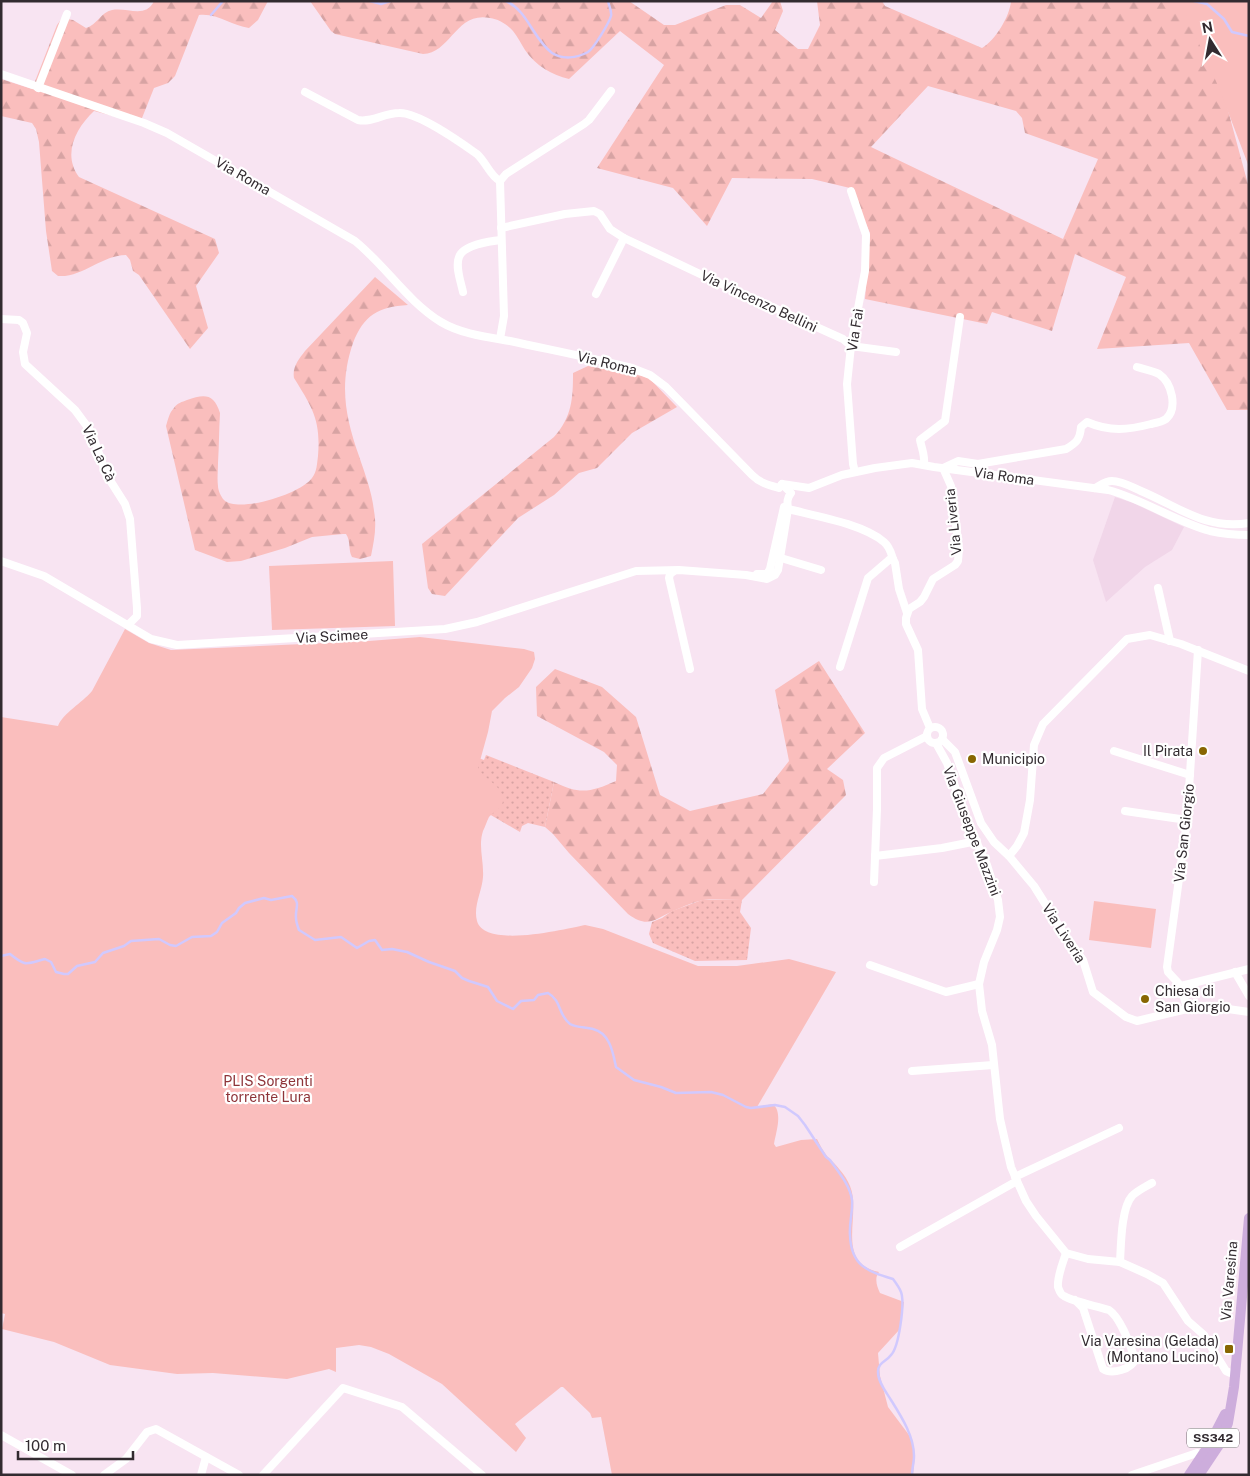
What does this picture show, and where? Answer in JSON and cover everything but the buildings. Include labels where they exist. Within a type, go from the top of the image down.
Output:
[{"type":"main road","name":"Via Varesina","points":[[1235,1375],[1249,1218]]},
{"type":"main road","name":"SS342","points":[[1199,1475],[1223,1436],[1228,1423],[1235,1375]]},
{"type":"main road","name":"SS342","points":[[1189,1475],[1209,1446],[1232,1400]]},
{"type":"street","points":[[38,88],[67,14]]},
{"type":"street","name":"Via Roma","points":[[1,74],[167,132],[355,241],[372,255],[415,301],[440,321],[460,330],[626,366],[650,375],[666,387],[759,482],[779,488],[782,484],[809,488],[855,472],[912,463],[1095,488],[1121,494],[1209,531],[1249,535]]},
{"type":"street","points":[[500,339],[504,316],[500,181],[506,174],[589,120],[611,91]]},
{"type":"street","points":[[304,92],[364,122],[399,112],[416,116],[477,154],[482,158],[494,178],[500,181]]},
{"type":"street","name":"Via Faì","points":[[851,191],[866,235],[866,271],[851,346],[847,384],[855,472]]},
{"type":"street","name":"Via Vincenzo Bellini","points":[[501,228],[565,214],[594,211],[600,214],[610,228],[624,238],[843,339],[851,346],[896,352]]},
{"type":"street","points":[[596,294],[624,238]]},
{"type":"street","points":[[463,292],[458,262],[459,256],[462,252],[476,246],[501,240]]},
{"type":"street","points":[[924,465],[924,453],[920,440],[946,421],[960,317]]},
{"type":"street","name":"Via La Cà","points":[[1,319],[19,320],[25,326],[27,333],[22,352],[25,364],[75,410],[87,424],[106,474],[125,504],[133,534],[137,608],[137,616],[128,625]]},
{"type":"street","points":[[943,468],[958,460],[978,464],[1066,449],[1076,444],[1080,436],[1081,427],[1088,422],[1100,428],[1127,430],[1165,420],[1170,413],[1172,403],[1172,392],[1168,384],[1159,374],[1137,367]]},
{"type":"street","name":"Via Liveria","points":[[907,613],[909,608],[920,602],[924,597],[933,579],[958,561],[959,549],[951,486],[943,468]]},
{"type":"street","points":[[1095,488],[1105,482],[1121,482],[1192,516],[1216,524],[1227,526],[1249,523]]},
{"type":"street","points":[[771,573],[778,570],[781,558],[788,497],[791,493],[782,484]]},
{"type":"street","points":[[771,573],[783,508],[786,501],[782,484]]},
{"type":"street","points":[[788,508],[866,530],[889,547],[895,563],[899,589],[907,613],[906,624],[918,650],[922,708],[929,732],[931,742],[939,741],[943,732],[935,726],[929,732],[884,758],[876,768],[874,882]]},
{"type":"street","points":[[781,558],[821,570]]},
{"type":"street","points":[[840,667],[868,578],[889,560],[893,559]]},
{"type":"street","name":"Via Scimee","points":[[1,561],[44,576],[151,639],[177,645],[427,631],[477,622],[636,571],[746,575],[771,573]]},
{"type":"street","points":[[674,571],[670,574],[669,578],[690,669]]},
{"type":"street","points":[[1158,588],[1170,641]]},
{"type":"street","points":[[1008,856],[1017,846],[1024,833],[1030,800],[1034,745],[1043,724],[1127,639],[1150,635],[1198,650],[1249,671]]},
{"type":"street","name":"Via San Giorgio","points":[[1187,1009],[1181,986],[1168,972],[1167,968],[1187,820],[1198,650]]},
{"type":"street","name":"Via Liveria","points":[[939,741],[955,752],[981,823],[994,842],[1034,886],[1083,960],[1093,992],[1126,1017],[1138,1021],[1208,1006],[1249,1012]]},
{"type":"street","name":"Via Giuseppe Mazzini","points":[[939,741],[968,824],[987,865],[998,900],[1000,917],[997,930],[984,962],[979,984],[982,1011],[992,1045],[1000,1119],[1010,1167],[1026,1201],[1066,1253]]},
{"type":"street","points":[[1114,751],[1190,775]]},
{"type":"street","points":[[1125,810],[1187,820]]},
{"type":"street","points":[[875,856],[942,848],[977,841]]},
{"type":"street","points":[[870,965],[946,992],[979,984]]},
{"type":"street","points":[[1181,986],[1249,969]]},
{"type":"street","points":[[1235,972],[1249,996]]},
{"type":"street","points":[[912,1070],[993,1065]]},
{"type":"street","points":[[900,1247],[1016,1179],[1119,1128]]},
{"type":"street","points":[[1120,1262],[1123,1229],[1130,1197],[1152,1183]]},
{"type":"street","points":[[1075,1300],[1084,1308],[1103,1369],[1111,1372],[1130,1366],[1134,1363],[1135,1359],[1114,1313],[1064,1296],[1058,1287],[1058,1279],[1066,1253],[1088,1259],[1120,1262],[1147,1274],[1163,1284],[1188,1321],[1204,1335],[1226,1371],[1235,1375]]},
{"type":"street","points":[[263,1475],[343,1388],[402,1407],[482,1475]]},
{"type":"street","points":[[104,1475],[126,1459],[147,1432],[156,1429],[238,1475]]},
{"type":"street","points":[[1,1435],[72,1475]]},
{"type":"street","points":[[1132,1475],[1197,1453]]},
{"type":"street","points":[[202,1475],[206,1457]]},
{"type":"shaded area","points":[[1115,497],[1133,503],[1184,527],[1172,550],[1145,567],[1106,602],[1093,560]]},
{"type":"green space","points":[[154,1],[268,1],[258,20],[249,28],[212,16],[199,15],[175,76],[168,83],[154,88],[140,123],[94,111],[82,125],[73,142],[72,159],[79,177],[215,239],[219,253],[196,286],[208,328],[190,349],[139,275],[133,271],[130,260],[126,255],[117,256],[67,276],[58,276],[52,271],[46,231],[39,142],[36,129],[32,123],[1,116],[1,79],[32,89],[57,25],[62,18],[73,20],[86,28],[108,11],[118,9],[146,10]]},
{"type":"green space","points":[[310,1],[629,1],[664,25],[675,25],[726,5],[740,5],[761,18],[773,1],[780,1],[783,11],[775,30],[798,49],[808,49],[820,25],[817,1],[882,1],[885,6],[982,48],[992,40],[1001,28],[1008,14],[1011,1],[1249,1],[1226,103],[1249,188],[1249,410],[1227,410],[1189,343],[1097,349],[1126,277],[1075,254],[1052,331],[992,312],[987,324],[865,299],[870,233],[850,188],[812,179],[732,178],[707,226],[673,188],[597,168],[664,65],[620,31],[569,79],[556,75],[539,65],[529,56],[511,28],[493,19],[479,17],[469,21],[461,26],[440,47],[433,52],[423,54],[335,34]],"holes":[[[928,86],[1016,111],[1022,118],[1025,133],[1098,159],[1063,239],[871,147]]]},
{"type":"green space","points":[[1178,1],[1249,1],[1249,167],[1219,88]]},
{"type":"green space","points":[[375,277],[408,305],[388,308],[373,314],[367,319],[357,333],[353,343],[346,372],[347,413],[370,490],[375,517],[375,534],[371,556],[360,559],[352,557],[346,534],[312,537],[285,548],[241,561],[227,562],[195,550],[166,426],[172,410],[181,402],[203,396],[211,399],[218,406],[220,413],[218,483],[219,491],[224,500],[232,504],[256,503],[284,495],[306,484],[314,476],[316,470],[319,444],[318,433],[314,414],[294,378],[295,367],[305,351]]},
{"type":"green space","points":[[588,366],[648,377],[677,407],[632,433],[597,468],[579,473],[554,495],[518,518],[445,596],[432,594],[428,588],[422,544],[554,437],[568,415],[573,391],[573,373]]},
{"type":"green space","points":[[393,561],[395,626],[272,630],[269,566]]},
{"type":"green space","name":"PLIS Sorgenti torrente Lura","points":[[125,629],[149,643],[171,650],[420,637],[524,649],[534,652],[535,659],[532,668],[519,687],[492,711],[478,768],[497,787],[503,800],[500,807],[489,817],[482,837],[483,877],[476,915],[477,921],[483,929],[494,934],[509,936],[544,933],[585,925],[603,929],[698,966],[737,966],[789,959],[836,972],[757,1107],[773,1104],[778,1112],[774,1144],[776,1147],[801,1140],[817,1139],[850,1186],[853,1197],[853,1248],[857,1259],[865,1267],[879,1272],[876,1280],[880,1293],[904,1302],[900,1329],[878,1353],[880,1376],[888,1407],[912,1439],[915,1455],[913,1475],[612,1475],[601,1417],[592,1418],[590,1413],[563,1387],[515,1424],[526,1438],[516,1452],[442,1384],[389,1354],[371,1347],[359,1345],[336,1348],[336,1372],[329,1369],[287,1379],[213,1373],[177,1374],[110,1365],[54,1342],[2,1329],[5,1314],[1,1313],[1,717],[58,726],[68,712],[92,691]]},
{"type":"green space","points":[[819,661],[865,733],[827,769],[843,780],[846,795],[742,900],[703,900],[684,906],[651,921],[646,922],[635,919],[628,914],[545,827],[554,782],[571,789],[592,790],[616,781],[617,765],[604,752],[537,716],[536,687],[555,669],[602,687],[636,717],[660,795],[690,811],[763,794],[789,761],[775,690]]},
{"type":"green space","points":[[436,742],[484,760],[486,755],[554,782],[545,827],[528,823],[522,826],[520,832],[448,790]]},
{"type":"green space","points":[[702,900],[742,900],[740,912],[751,928],[747,960],[695,961],[653,943],[649,934],[652,922],[672,911]]},
{"type":"green space","points":[[1094,901],[1156,909],[1151,948],[1089,940]]},
{"type":"waterway","points":[[211,15],[223,1]]},
{"type":"waterway","points":[[370,1],[381,4],[390,1]]},
{"type":"waterway","points":[[506,1],[520,11],[545,47],[561,57],[579,56],[591,50],[611,16],[608,1]]},
{"type":"waterway","points":[[1194,1],[1207,4],[1224,19],[1232,32],[1249,36]]},
{"type":"waterway","points":[[1,956],[10,954],[23,963],[45,959],[51,962],[56,972],[68,974],[77,966],[95,962],[103,953],[124,946],[131,941],[159,939],[176,946],[192,937],[211,936],[217,932],[222,923],[236,913],[245,903],[264,898],[271,900],[292,896],[297,903],[296,920],[299,930],[315,940],[341,937],[357,948],[369,941],[375,940],[382,950],[392,949],[407,952],[455,971],[462,978],[488,987],[497,1001],[513,1009],[521,1001],[534,1000],[538,995],[548,993],[556,1000],[563,1016],[570,1024],[599,1031],[607,1039],[616,1067],[634,1080],[676,1093],[711,1092],[723,1095],[751,1108],[775,1105],[785,1107],[798,1116],[847,1184],[852,1200],[850,1231],[853,1254],[862,1266],[868,1270],[893,1279],[901,1292],[902,1315],[899,1334],[891,1355],[879,1366],[878,1376],[903,1419],[912,1441],[914,1456],[912,1475]]},
{"type":"place","name":"Il Pirata","points":[[1203,751]]},
{"type":"place","name":"Municipio","points":[[972,759]]},
{"type":"place","name":"Chiesa di San Giorgio","points":[[1145,999]]},
{"type":"place","name":"Via Varesina (Gelada) (Montano Lucino)","points":[[1229,1349]]}]
